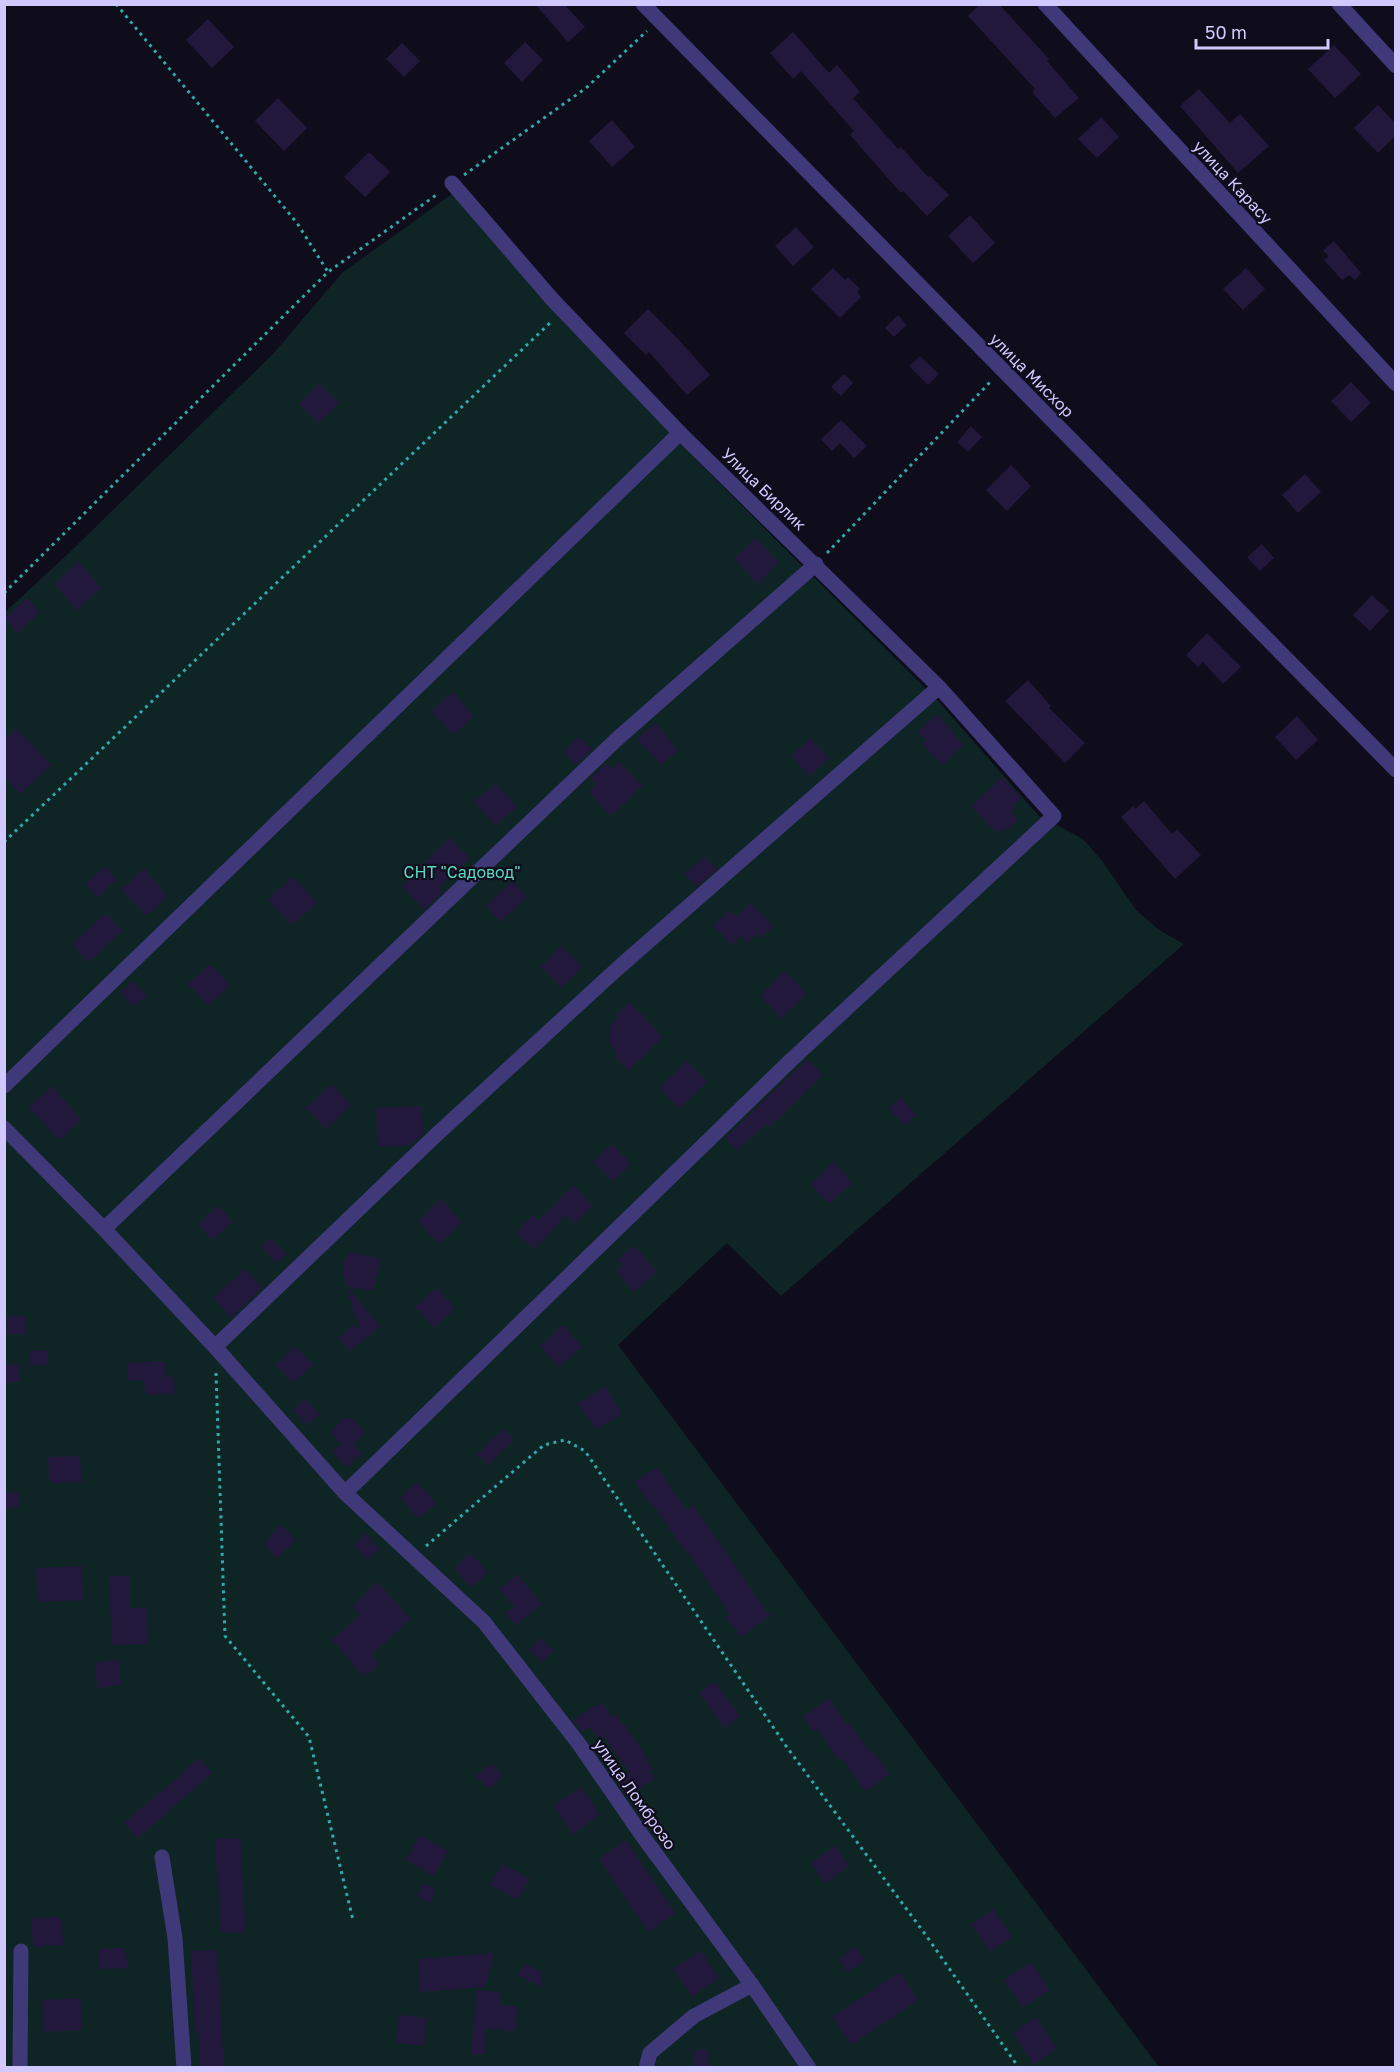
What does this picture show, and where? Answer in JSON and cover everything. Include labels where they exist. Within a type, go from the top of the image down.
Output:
[{"type":"street","name":"улица Мисхор","points":[[643,4],[1395,770]]},
{"type":"street","name":"улица Карасу","points":[[1045,4],[1395,384]]},
{"type":"street","points":[[1339,4],[1395,66]]},
{"type":"street","name":"Улица Бирлик","points":[[345,1493],[789,1062],[1054,816],[939,687],[680,433],[564,310],[452,183]]},
{"type":"street","points":[[4,1086],[680,433]]},
{"type":"street","points":[[104,1229],[617,739],[816,564]]},
{"type":"street","points":[[215,1347],[435,1136],[617,969],[939,687]]},
{"type":"street","name":"улица Ломброзо","points":[[4,1128],[104,1229],[215,1347],[345,1493],[484,1622],[579,1744],[809,2067]]},
{"type":"street","points":[[162,1857],[174,1938],[184,2067]]},
{"type":"street","points":[[20,2067],[21,1951]]},
{"type":"street","points":[[646,2067],[650,2053],[694,2016],[752,1985]]},
{"type":"path","points":[[116,4],[297,223],[328,272]]},
{"type":"path","points":[[4,593],[328,272],[586,88],[658,20]]},
{"type":"path","points":[[4,842],[564,310]]},
{"type":"path","points":[[816,564],[1002,370]]},
{"type":"path","points":[[215,1347],[225,1636],[309,1737],[353,1920]]},
{"type":"path","points":[[413,1557],[544,1445],[565,1440],[585,1451],[786,1746],[925,1934],[1019,2067]]},
{"type":"green space","name":"СНТ \"Садовод\"","points":[[452,194],[680,444],[939,702],[1038,815],[1083,839],[1103,862],[1136,910],[1159,930],[1184,944],[781,1296],[727,1243],[618,1345],[1159,2067],[5,2068],[5,612],[70,552],[273,354],[342,273]]},
{"type":"building","points":[[535,4],[564,4],[585,27],[568,42]]},
{"type":"building","points":[[980,4],[999,4],[1049,59],[1047,61],[1079,98],[1055,118],[1032,92],[1035,89],[968,16]]},
{"type":"building","points":[[208,19],[234,47],[212,68],[186,40]]},
{"type":"building","points":[[793,32],[829,73],[837,65],[860,92],[853,98],[898,149],[901,147],[928,177],[930,176],[949,195],[927,216],[903,191],[901,193],[850,135],[854,131],[801,71],[793,79],[770,53]]},
{"type":"building","points":[[525,42],[543,60],[522,82],[504,63]]},
{"type":"building","points":[[402,43],[420,61],[404,77],[386,59]]},
{"type":"building","points":[[1334,45],[1361,74],[1335,98],[1308,69]]},
{"type":"building","points":[[1199,89],[1230,123],[1240,114],[1269,146],[1238,173],[1180,106]]},
{"type":"building","points":[[278,98],[307,128],[284,151],[255,121]]},
{"type":"building","points":[[1378,105],[1395,123],[1395,136],[1378,153],[1354,128]]},
{"type":"building","points":[[1101,117],[1119,137],[1097,158],[1078,139]]},
{"type":"building","points":[[612,120],[635,147],[612,167],[589,141]]},
{"type":"building","points":[[369,152],[390,172],[365,197],[344,177]]},
{"type":"building","points":[[970,215],[995,243],[973,263],[948,236]]},
{"type":"building","points":[[796,227],[814,247],[793,266],[775,246]]},
{"type":"building","points":[[1334,241],[1361,273],[1355,280],[1349,275],[1342,280],[1324,260],[1329,256],[1323,251]]},
{"type":"building","points":[[833,268],[845,280],[848,277],[860,289],[857,292],[861,297],[840,318],[811,289]]},
{"type":"building","points":[[1246,268],[1265,289],[1243,310],[1223,289]]},
{"type":"building","points":[[648,309],[710,375],[687,395],[649,352],[646,355],[624,333]]},
{"type":"building","points":[[898,315],[907,325],[894,337],[885,328]]},
{"type":"building","points":[[920,356],[939,374],[928,385],[909,366]]},
{"type":"building","points":[[844,374],[853,383],[841,396],[831,387]]},
{"type":"building","points":[[1351,382],[1371,403],[1351,422],[1331,401]]},
{"type":"building","points":[[319,383],[339,403],[319,423],[299,404]]},
{"type":"building","points":[[841,420],[867,446],[854,458],[840,443],[832,451],[821,439]]},
{"type":"building","points":[[971,426],[982,437],[968,452],[957,442]]},
{"type":"building","points":[[1011,465],[1031,486],[1007,511],[986,490]]},
{"type":"building","points":[[1305,474],[1321,492],[1298,513],[1282,495]]},
{"type":"building","points":[[755,538],[779,562],[758,584],[734,559]]},
{"type":"building","points":[[1262,544],[1274,558],[1260,571],[1247,557]]},
{"type":"building","points":[[78,562],[101,588],[77,610],[54,584]]},
{"type":"building","points":[[1372,595],[1389,611],[1370,631],[1353,615]]},
{"type":"building","points":[[27,598],[40,613],[17,633],[4,618]]},
{"type":"building","points":[[1207,633],[1241,667],[1223,684],[1203,662],[1198,667],[1186,655]]},
{"type":"building","points":[[1028,680],[1051,706],[1049,708],[1085,743],[1065,763],[1005,701]]},
{"type":"building","points":[[453,692],[474,717],[453,735],[431,711]]},
{"type":"building","points":[[937,714],[964,745],[942,765],[922,744],[926,740],[918,731]]},
{"type":"building","points":[[1297,716],[1318,740],[1296,760],[1275,737]]},
{"type":"building","points":[[655,723],[678,750],[661,765],[637,739]]},
{"type":"building","points":[[16,728],[51,765],[20,794],[4,776],[4,739]]},
{"type":"building","points":[[579,736],[592,749],[576,765],[564,752]]},
{"type":"building","points":[[811,738],[829,758],[809,776],[791,756]]},
{"type":"building","points":[[620,762],[642,786],[611,816],[589,792],[596,785],[590,779],[606,763],[612,769]]},
{"type":"building","points":[[1002,777],[1021,798],[1013,805],[1016,808],[1011,812],[1018,820],[1008,830],[995,831],[971,806]]},
{"type":"building","points":[[496,783],[517,807],[495,826],[474,802]]},
{"type":"building","points":[[1144,801],[1172,834],[1177,829],[1201,855],[1175,879],[1121,817],[1133,806],[1135,809]]},
{"type":"building","points":[[450,838],[470,858],[439,887],[443,892],[424,910],[402,886]]},
{"type":"building","points":[[705,856],[717,869],[696,887],[685,874]]},
{"type":"building","points":[[105,866],[117,880],[97,897],[85,884]]},
{"type":"building","points":[[144,869],[168,896],[146,916],[121,889]]},
{"type":"building","points":[[293,877],[317,903],[291,925],[268,899]]},
{"type":"building","points":[[512,881],[527,897],[501,922],[486,906]]},
{"type":"building","points":[[751,902],[773,926],[761,938],[757,933],[747,943],[741,936],[732,945],[713,926],[730,910],[736,917]]},
{"type":"building","points":[[106,913],[123,931],[88,962],[72,944]]},
{"type":"building","points":[[561,946],[582,967],[561,988],[541,966]]},
{"type":"building","points":[[210,964],[230,985],[208,1006],[188,984]]},
{"type":"building","points":[[785,971],[807,994],[782,1018],[760,996]]},
{"type":"building","points":[[133,981],[146,996],[134,1007],[120,992]]},
{"type":"building","points":[[629,1002],[663,1037],[628,1071],[614,1056],[617,1053],[610,1045],[610,1026],[618,1018],[615,1015]]},
{"type":"building","points":[[807,1059],[823,1075],[770,1127],[767,1124],[737,1150],[725,1138]]},
{"type":"building","points":[[687,1061],[707,1082],[679,1109],[659,1088]]},
{"type":"building","points":[[331,1084],[351,1105],[326,1129],[306,1108]]},
{"type":"building","points":[[52,1086],[81,1120],[59,1140],[29,1107]]},
{"type":"building","points":[[901,1097],[916,1115],[904,1126],[888,1108]]},
{"type":"building","points":[[422,1106],[423,1134],[411,1145],[378,1147],[376,1108]]},
{"type":"building","points":[[612,1144],[631,1164],[612,1181],[593,1162]]},
{"type":"building","points":[[834,1162],[852,1183],[829,1204],[810,1184]]},
{"type":"building","points":[[573,1185],[593,1205],[575,1224],[566,1215],[535,1249],[516,1233],[533,1215],[539,1220]]},
{"type":"building","points":[[441,1199],[462,1222],[439,1244],[418,1221]]},
{"type":"building","points":[[218,1206],[233,1222],[212,1240],[198,1224]]},
{"type":"building","points":[[271,1238],[286,1254],[276,1263],[261,1247]]},
{"type":"building","points":[[634,1246],[657,1272],[634,1292],[616,1271],[623,1265],[618,1259]]},
{"type":"building","points":[[349,1252],[381,1259],[373,1291],[346,1286],[342,1273],[344,1261]]},
{"type":"building","points":[[245,1269],[262,1288],[231,1318],[213,1298]]},
{"type":"building","points":[[346,1286],[381,1326],[350,1351],[338,1338],[354,1324],[361,1332]]},
{"type":"building","points":[[437,1288],[455,1308],[434,1328],[415,1307]]},
{"type":"building","points":[[7,1316],[25,1316],[25,1334],[7,1334]]},
{"type":"building","points":[[563,1325],[582,1347],[559,1367],[540,1346]]},
{"type":"building","points":[[295,1346],[313,1365],[293,1383],[275,1365]]},
{"type":"building","points":[[47,1350],[47,1365],[30,1366],[29,1351]]},
{"type":"building","points":[[165,1361],[166,1377],[174,1376],[175,1394],[145,1395],[144,1380],[128,1381],[128,1363]]},
{"type":"building","points":[[19,1364],[20,1382],[4,1383],[4,1365]]},
{"type":"building","points":[[605,1386],[622,1414],[596,1430],[578,1403]]},
{"type":"building","points":[[305,1399],[320,1414],[307,1425],[293,1411]]},
{"type":"building","points":[[352,1418],[365,1432],[354,1445],[362,1453],[346,1467],[333,1451],[341,1444],[330,1432],[343,1419]]},
{"type":"building","points":[[504,1429],[514,1440],[488,1465],[477,1454]]},
{"type":"building","points":[[80,1456],[81,1482],[49,1483],[48,1457]]},
{"type":"building","points":[[657,1467],[686,1510],[693,1505],[770,1616],[741,1637],[726,1618],[730,1615],[687,1551],[685,1552],[635,1482]]},
{"type":"building","points":[[417,1482],[436,1503],[419,1519],[400,1498]]},
{"type":"building","points":[[19,1492],[20,1507],[4,1508],[4,1493]]},
{"type":"building","points":[[281,1525],[296,1540],[277,1559],[263,1544]]},
{"type":"building","points":[[366,1534],[380,1549],[367,1560],[354,1545]]},
{"type":"building","points":[[471,1553],[488,1572],[471,1587],[454,1568]]},
{"type":"building","points":[[82,1566],[83,1600],[38,1602],[36,1568]]},
{"type":"building","points":[[517,1574],[542,1605],[516,1625],[506,1613],[514,1606],[499,1589]]},
{"type":"building","points":[[109,1576],[130,1576],[130,1608],[147,1608],[149,1644],[112,1645]]},
{"type":"building","points":[[377,1582],[411,1619],[371,1655],[379,1664],[364,1677],[332,1640],[360,1615],[352,1606]]},
{"type":"building","points":[[541,1638],[553,1651],[542,1662],[529,1649]]},
{"type":"building","points":[[119,1660],[121,1685],[97,1688],[95,1662]]},
{"type":"building","points":[[714,1681],[740,1716],[725,1728],[699,1693]]},
{"type":"building","points":[[829,1698],[847,1724],[850,1723],[870,1753],[873,1751],[890,1774],[865,1792],[842,1758],[839,1760],[817,1728],[813,1731],[803,1716]]},
{"type":"building","points":[[602,1703],[612,1717],[616,1714],[648,1758],[646,1760],[653,1769],[649,1771],[654,1779],[628,1797],[617,1783],[630,1774],[604,1736],[599,1739],[590,1727],[582,1732],[573,1721],[595,1705],[597,1707]]},
{"type":"building","points":[[199,1758],[212,1773],[137,1839],[124,1822]]},
{"type":"building","points":[[492,1763],[503,1776],[488,1789],[476,1776]]},
{"type":"building","points":[[581,1787],[600,1815],[573,1834],[553,1806]]},
{"type":"building","points":[[420,1835],[448,1851],[434,1876],[406,1860]]},
{"type":"building","points":[[240,1838],[246,1932],[221,1933],[215,1839]]},
{"type":"building","points":[[626,1840],[675,1913],[648,1932],[599,1859]]},
{"type":"building","points":[[835,1846],[849,1866],[825,1883],[811,1862]]},
{"type":"building","points":[[502,1864],[530,1879],[518,1900],[490,1885]]},
{"type":"building","points":[[424,1883],[436,1890],[430,1903],[417,1897]]},
{"type":"building","points":[[993,1909],[1012,1937],[990,1952],[971,1924]]},
{"type":"building","points":[[62,1917],[63,1945],[33,1947],[31,1918]]},
{"type":"building","points":[[855,1946],[865,1960],[848,1972],[838,1959]]},
{"type":"building","points":[[126,1948],[127,1968],[99,1969],[98,1949]]},
{"type":"building","points":[[217,1950],[224,2067],[200,2067],[198,2032],[195,2032],[191,1951]]},
{"type":"building","points":[[700,1951],[719,1978],[692,1997],[673,1969]]},
{"type":"building","points":[[494,1953],[485,1987],[420,1992],[418,1959]]},
{"type":"building","points":[[1031,1962],[1050,1990],[1023,2008],[1004,1980]]},
{"type":"building","points":[[524,1964],[541,1972],[541,1986],[518,1976]]},
{"type":"building","points":[[900,1972],[919,2000],[851,2045],[832,2017]]},
{"type":"building","points":[[476,1990],[501,1992],[500,2004],[518,2006],[515,2031],[485,2028],[485,2055],[471,2055]]},
{"type":"building","points":[[80,1998],[82,2030],[43,2032],[42,2000]]},
{"type":"building","points":[[399,2015],[427,2018],[424,2046],[396,2043]]},
{"type":"building","points":[[1036,2017],[1057,2049],[1034,2065],[1013,2033]]},
{"type":"building","points":[[708,2049],[709,2067],[694,2067],[694,2050]]}]
